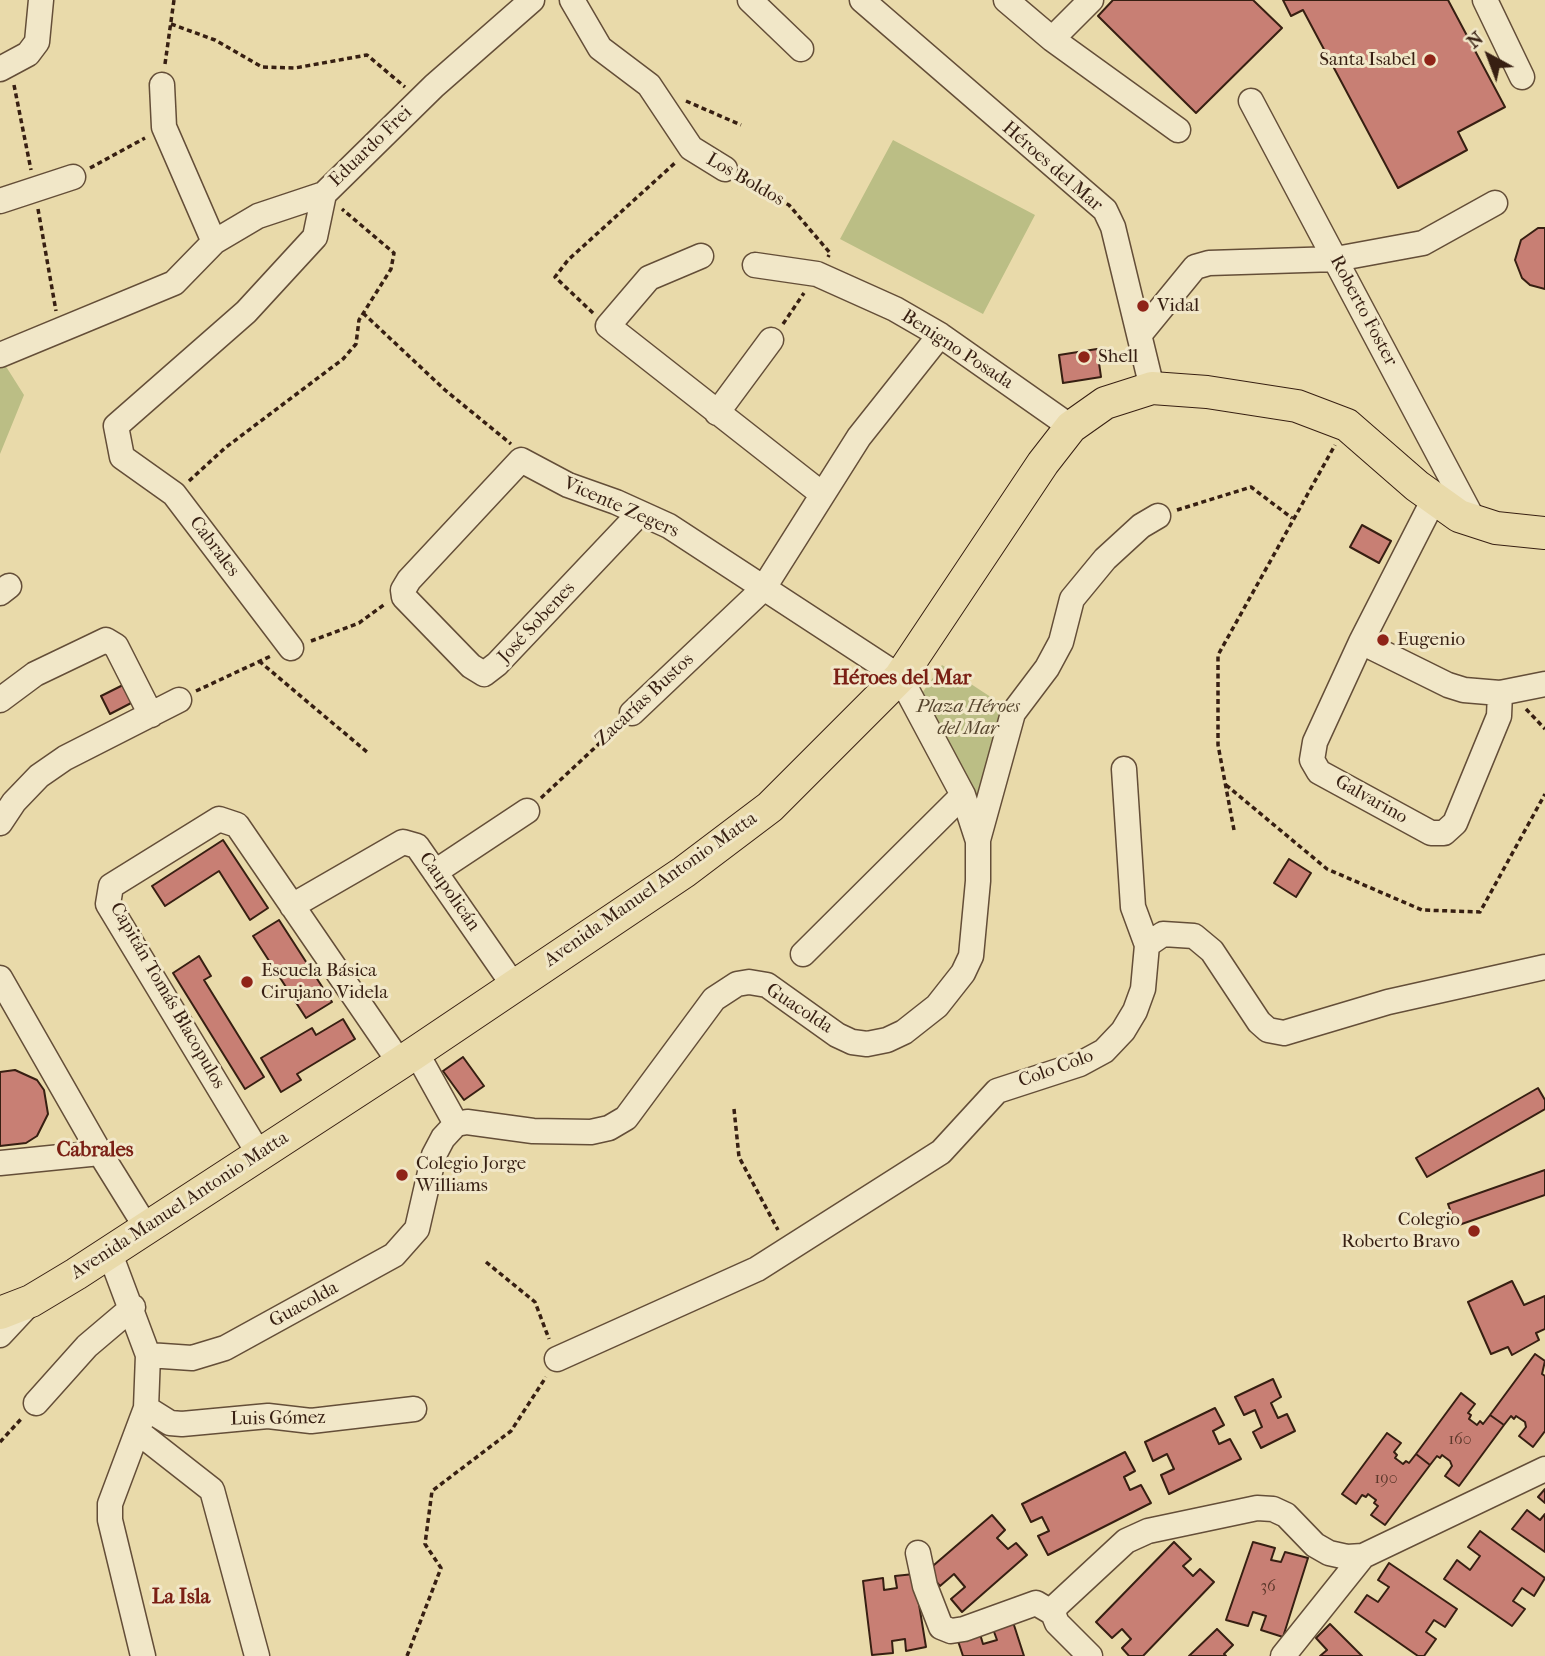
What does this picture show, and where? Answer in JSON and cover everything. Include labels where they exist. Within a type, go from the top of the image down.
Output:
[{"type":"main road","name":"Avenida Manuel Antonio Matta","points":[[0,1313],[31,1301],[408,1057],[684,872],[770,807],[900,677],[1043,463],[1071,427],[1105,403],[1152,388],[1268,399],[1297,406],[1347,425],[1434,499],[1474,521],[1496,528],[1545,533]]},
{"type":"street","points":[[0,69],[27,54],[37,42],[41,0]]},
{"type":"street","name":"Eduardo Frei","points":[[116,426],[246,312],[315,237],[324,194],[420,100],[532,0]]},
{"type":"street","name":"Los Boldos","points":[[572,0],[600,48],[649,85],[691,148],[725,169]]},
{"type":"street","points":[[750,0],[801,48]]},
{"type":"street","name":"Héroes del Mar","points":[[862,0],[1105,210],[1114,227],[1152,388]]},
{"type":"street","points":[[1006,0],[1052,39],[1178,130]]},
{"type":"street","points":[[1052,39],[1091,0]]},
{"type":"street","points":[[1485,0],[1522,77]]},
{"type":"street","points":[[162,85],[164,127],[214,242]]},
{"type":"street","name":"Roberto Foster","points":[[1251,102],[1474,521]]},
{"type":"street","points":[[0,201],[73,177]]},
{"type":"street","points":[[0,355],[174,283],[214,242],[258,216],[324,194]]},
{"type":"street","points":[[1141,333],[1195,267],[1209,263],[1336,258],[1423,243],[1495,203]]},
{"type":"street","points":[[701,256],[649,278],[608,327],[822,494]]},
{"type":"street","name":"Benigno Posada","points":[[755,265],[817,274],[895,309],[940,335],[1071,427]]},
{"type":"street","name":"Zacarías Bustos","points":[[632,713],[763,589],[859,437],[940,335]]},
{"type":"street","points":[[717,413],[771,340]]},
{"type":"street","name":"Cabrales","points":[[116,426],[122,457],[174,494],[291,648]]},
{"type":"street","points":[[403,590],[521,460]]},
{"type":"street","name":"Vicente Zegers","points":[[521,460],[568,485],[668,526],[900,677]]},
{"type":"street","name":"Galvarino","points":[[1434,499],[1361,642],[1315,742],[1312,760],[1319,772],[1431,833],[1444,833],[1455,823],[1499,716],[1500,693]]},
{"type":"street","name":"José Sobenes","points":[[403,590],[409,603],[471,666],[484,674],[497,664],[640,513]]},
{"type":"street","name":"Guacolda","points":[[148,1355],[192,1358],[225,1348],[394,1255],[417,1229],[434,1155],[443,1138],[456,1124],[467,1122],[533,1131],[591,1132],[609,1128],[626,1118],[714,999],[737,984],[749,982],[767,985],[837,1035],[852,1042],[867,1044],[887,1040],[904,1032],[937,1006],[963,973],[971,956],[978,881],[978,841],[1013,713],[1047,668],[1061,642],[1072,599],[1105,559],[1141,526],[1158,516]]},
{"type":"street","points":[[0,700],[35,674],[106,640],[116,646],[151,715]]},
{"type":"street","points":[[1361,642],[1448,685],[1500,693],[1545,684]]},
{"type":"street","name":"Guacolda","points":[[900,677],[964,795],[978,841]]},
{"type":"street","points":[[0,823],[13,802],[65,758],[179,700]]},
{"type":"street","points":[[1124,769],[1133,907],[1147,945],[1163,934],[1194,936],[1212,951],[1259,1022],[1268,1030],[1284,1032],[1388,1002],[1545,967]]},
{"type":"street","points":[[803,954],[964,795]]},
{"type":"street","points":[[435,872],[527,811]]},
{"type":"street","name":"Capitán Tomás Blacopulos","points":[[259,1154],[108,904],[111,886],[219,819],[237,825],[292,906],[408,1057]]},
{"type":"street","name":"Caupolicán","points":[[292,906],[403,842],[417,846],[514,986]]},
{"type":"street","name":"Colo Colo","points":[[557,1359],[757,1269],[789,1251],[833,1219],[941,1152],[998,1091],[1080,1064],[1104,1051],[1123,1031],[1135,1011],[1143,989],[1147,945]]},
{"type":"street","points":[[0,978],[100,1153],[146,1227]]},
{"type":"street","points":[[408,1057],[456,1124]]},
{"type":"street","points":[[0,1163],[100,1153]]},
{"type":"street","points":[[109,1251],[133,1307],[148,1355],[146,1408],[110,1504],[110,1520],[143,1656]]},
{"type":"street","points":[[0,1335],[31,1301]]},
{"type":"street","points":[[36,1403],[87,1346],[133,1307]]},
{"type":"street","name":"Luis Gómez","points":[[146,1408],[170,1423],[182,1424],[268,1416],[310,1421],[414,1409]]},
{"type":"street","points":[[138,1432],[212,1490],[257,1656]]},
{"type":"street","points":[[1053,1613],[1057,1605],[1135,1535],[1257,1508],[1273,1509],[1286,1515],[1315,1545],[1329,1553],[1347,1558],[1363,1556],[1545,1469]]},
{"type":"street","points":[[918,1553],[925,1586],[941,1627],[951,1631],[964,1629],[1036,1603],[1053,1613],[1057,1623],[1090,1656]]},
{"type":"street","points":[[1283,1656],[1363,1556]]},
{"type":"path","points":[[162,85],[174,0]]},
{"type":"path","points":[[171,23],[215,40],[262,67],[295,68],[368,55],[420,100]]},
{"type":"path","points":[[683,100],[741,125]]},
{"type":"path","points":[[73,177],[164,127]]},
{"type":"path","points":[[608,327],[555,277],[568,260],[691,148]]},
{"type":"path","name":"Los Boldos","points":[[725,169],[789,205],[830,253],[817,274]]},
{"type":"path","points":[[174,494],[225,448],[343,359],[356,344],[359,320],[391,269],[394,253],[324,194]]},
{"type":"path","points":[[771,340],[817,274]]},
{"type":"path","points":[[363,313],[445,390],[513,445],[521,460]]},
{"type":"path","points":[[1234,830],[1218,745],[1218,655],[1292,518],[1347,425]]},
{"type":"path","points":[[1158,516],[1251,487],[1292,518]]},
{"type":"path","points":[[179,700],[259,661],[359,623],[403,590]]},
{"type":"path","points":[[259,661],[367,752]]},
{"type":"path","name":"Zacarías Bustos","points":[[527,811],[632,713]]},
{"type":"path","points":[[1224,784],[1327,869],[1422,910],[1480,912],[1545,795]]},
{"type":"path","points":[[734,1109],[739,1157],[789,1251]]},
{"type":"path","points":[[407,1656],[441,1568],[425,1544],[432,1491],[511,1431],[557,1359],[535,1302],[486,1262]]},
{"type":"path","points":[[0,1442],[36,1403]]},
{"type":"green space","points":[[893,140],[1035,215],[983,314],[840,239]]},
{"type":"green space","points":[[0,357],[24,395],[0,454]]},
{"type":"green space","name":"Plaza Héroes del Mar","points":[[942,665],[1009,709],[978,810],[920,696]]},
{"type":"building","points":[[1113,0],[1253,0],[1282,28],[1196,113],[1098,16]]},
{"type":"building","points":[[1283,0],[1448,0],[1505,107],[1458,132],[1467,150],[1398,188],[1303,10],[1291,16]]},
{"type":"building","points":[[1538,228],[1545,228],[1545,289],[1530,285],[1522,278],[1515,260],[1521,240]]},
{"type":"building","points":[[1097,349],[1101,377],[1063,383],[1059,355]]},
{"type":"building","points":[[1362,525],[1391,541],[1379,563],[1350,547]]},
{"type":"building","points":[[125,684],[135,701],[110,714],[101,696]]},
{"type":"building","points":[[223,840],[268,908],[250,920],[219,871],[165,906],[152,886]]},
{"type":"building","points":[[1289,859],[1311,873],[1296,897],[1274,883]]},
{"type":"building","points":[[279,920],[332,1002],[306,1018],[253,936]]},
{"type":"building","points":[[199,956],[211,976],[204,980],[264,1077],[245,1089],[173,973]]},
{"type":"building","points":[[343,1019],[355,1039],[297,1074],[301,1080],[281,1092],[261,1058],[312,1028],[316,1035]]},
{"type":"building","points":[[463,1057],[484,1086],[464,1100],[443,1071]]},
{"type":"building","points":[[15,1070],[37,1080],[44,1090],[48,1114],[37,1136],[26,1143],[0,1146],[0,1072]]},
{"type":"building","points":[[1538,1088],[1545,1100],[1545,1109],[1427,1177],[1416,1158]]},
{"type":"building","points":[[1545,1170],[1545,1195],[1456,1226],[1448,1204]]},
{"type":"building","points":[[1512,1281],[1524,1305],[1545,1296],[1545,1329],[1536,1333],[1539,1340],[1512,1355],[1508,1347],[1491,1354],[1468,1302]]},
{"type":"building","points":[[1535,1354],[1545,1361],[1542,1374],[1545,1376],[1545,1431],[1533,1447],[1519,1436],[1526,1427],[1525,1422],[1511,1416],[1504,1425],[1490,1415]]},
{"type":"building","points":[[1273,1379],[1281,1397],[1271,1403],[1278,1418],[1287,1414],[1295,1431],[1261,1448],[1253,1432],[1262,1427],[1255,1410],[1244,1415],[1235,1397]]},
{"type":"building","points":[[1461,1393],[1475,1404],[1468,1413],[1471,1415],[1469,1419],[1477,1425],[1480,1421],[1483,1424],[1490,1415],[1504,1425],[1459,1486],[1445,1476],[1452,1466],[1442,1455],[1440,1458],[1437,1456],[1430,1465],[1416,1454]]},
{"type":"building","points":[[1215,1408],[1224,1425],[1213,1431],[1219,1444],[1230,1439],[1241,1459],[1169,1494],[1161,1475],[1174,1469],[1167,1454],[1153,1461],[1145,1442]]},
{"type":"building","points":[[1387,1433],[1401,1443],[1394,1452],[1397,1455],[1395,1458],[1403,1464],[1406,1461],[1409,1463],[1416,1454],[1430,1465],[1385,1525],[1371,1515],[1378,1506],[1374,1503],[1376,1500],[1368,1494],[1366,1497],[1362,1495],[1356,1504],[1342,1494]]},
{"type":"building","points":[[1125,1452],[1135,1471],[1124,1477],[1130,1490],[1141,1485],[1151,1503],[1048,1555],[1038,1536],[1049,1531],[1042,1517],[1031,1522],[1022,1504]]},
{"type":"building","points":[[1545,1489],[1545,1503],[1538,1497]]},
{"type":"building","points":[[1527,1510],[1540,1520],[1545,1514],[1545,1552],[1512,1529]]},
{"type":"building","points":[[992,1515],[1005,1530],[997,1538],[1008,1549],[1016,1543],[1027,1555],[962,1612],[951,1599],[965,1587],[954,1574],[940,1586],[927,1571]]},
{"type":"building","points":[[1480,1531],[1545,1578],[1534,1596],[1522,1588],[1513,1601],[1525,1609],[1512,1626],[1444,1579],[1457,1560],[1470,1570],[1480,1556],[1468,1547]]},
{"type":"building","points":[[1174,1542],[1191,1559],[1183,1566],[1193,1576],[1200,1569],[1214,1582],[1143,1656],[1129,1656],[1122,1648],[1131,1639],[1122,1629],[1112,1638],[1096,1622]]},
{"type":"building","points":[[1253,1542],[1275,1548],[1271,1560],[1281,1562],[1285,1552],[1308,1558],[1283,1637],[1261,1630],[1266,1616],[1253,1612],[1248,1626],[1226,1620]]},
{"type":"building","points":[[1389,1563],[1457,1609],[1445,1627],[1434,1620],[1426,1632],[1436,1639],[1424,1656],[1418,1656],[1355,1612],[1367,1595],[1378,1602],[1389,1587],[1378,1580]]},
{"type":"building","points":[[914,1574],[926,1647],[906,1651],[905,1639],[892,1641],[893,1653],[872,1655],[863,1581],[883,1578],[884,1590],[897,1588],[895,1576]]},
{"type":"building","points":[[1013,1622],[1024,1656],[963,1656],[958,1641],[980,1634],[983,1644],[997,1640],[993,1629]]},
{"type":"building","points":[[1330,1624],[1362,1656],[1320,1656],[1327,1650],[1316,1638]]},
{"type":"building","points":[[1217,1629],[1233,1645],[1224,1654],[1226,1656],[1189,1656]]},
{"type":"place","name":"Santa Isabel","points":[[1430,60]]},
{"type":"place","name":"Vidal","points":[[1143,306]]},
{"type":"place","name":"Shell","points":[[1084,357]]},
{"type":"place","name":"Eugenio","points":[[1383,640]]},
{"type":"place","name":"Escuela Básica Cirujano Videla","points":[[247,982]]},
{"type":"place","name":"Colegio Jorge Williams","points":[[402,1175]]},
{"type":"place","name":"Colegio Roberto Bravo","points":[[1474,1231]]},
{"type":"district","name":"Héroes del Mar","points":[[902,679]]},
{"type":"district","name":"Cabrales","points":[[95,1151]]},
{"type":"district","name":"La Isla","points":[[181,1598]]}]
